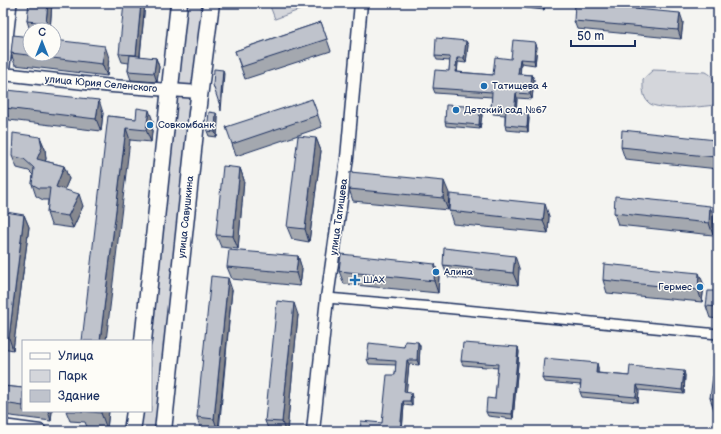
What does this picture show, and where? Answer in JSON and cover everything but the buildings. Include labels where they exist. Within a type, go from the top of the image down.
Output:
[{"type":"highway","points":[[143,340],[179,3]]},
{"type":"highway","name":"улица Савушкина","points":[[163,431],[199,92],[211,3]]},
{"type":"highway","points":[[132,431],[135,412]]},
{"type":"main road","name":"улица Татищева","points":[[313,431],[327,298],[347,158],[361,3]]},
{"type":"main road","name":"улица Юрия Селенского","points":[[4,74],[112,86],[199,92]]},
{"type":"main road","points":[[3,426],[40,431]]},
{"type":"street","points":[[4,74],[12,3]]},
{"type":"street","points":[[327,298],[718,334]]},
{"type":"green space","points":[[179,3],[211,3],[163,431],[132,431],[135,412],[152,412],[151,340]]},
{"type":"green space","points":[[278,3],[300,3],[302,9],[275,19],[270,6]]},
{"type":"green space","points":[[653,70],[706,72],[714,78],[718,86],[718,95],[714,105],[670,108],[649,103],[644,95],[643,79]]},
{"type":"place","name":"Татищева 4","points":[[484,86]]},
{"type":"place","name":"Детский сад №67","points":[[456,110]]},
{"type":"place","name":"Совкомбанк","points":[[150,125]]},
{"type":"place","name":"Алина","points":[[436,272]]},
{"type":"place","name":"ШАХ","points":[[355,280]]},
{"type":"place","name":"Гермес","points":[[700,287]]}]
